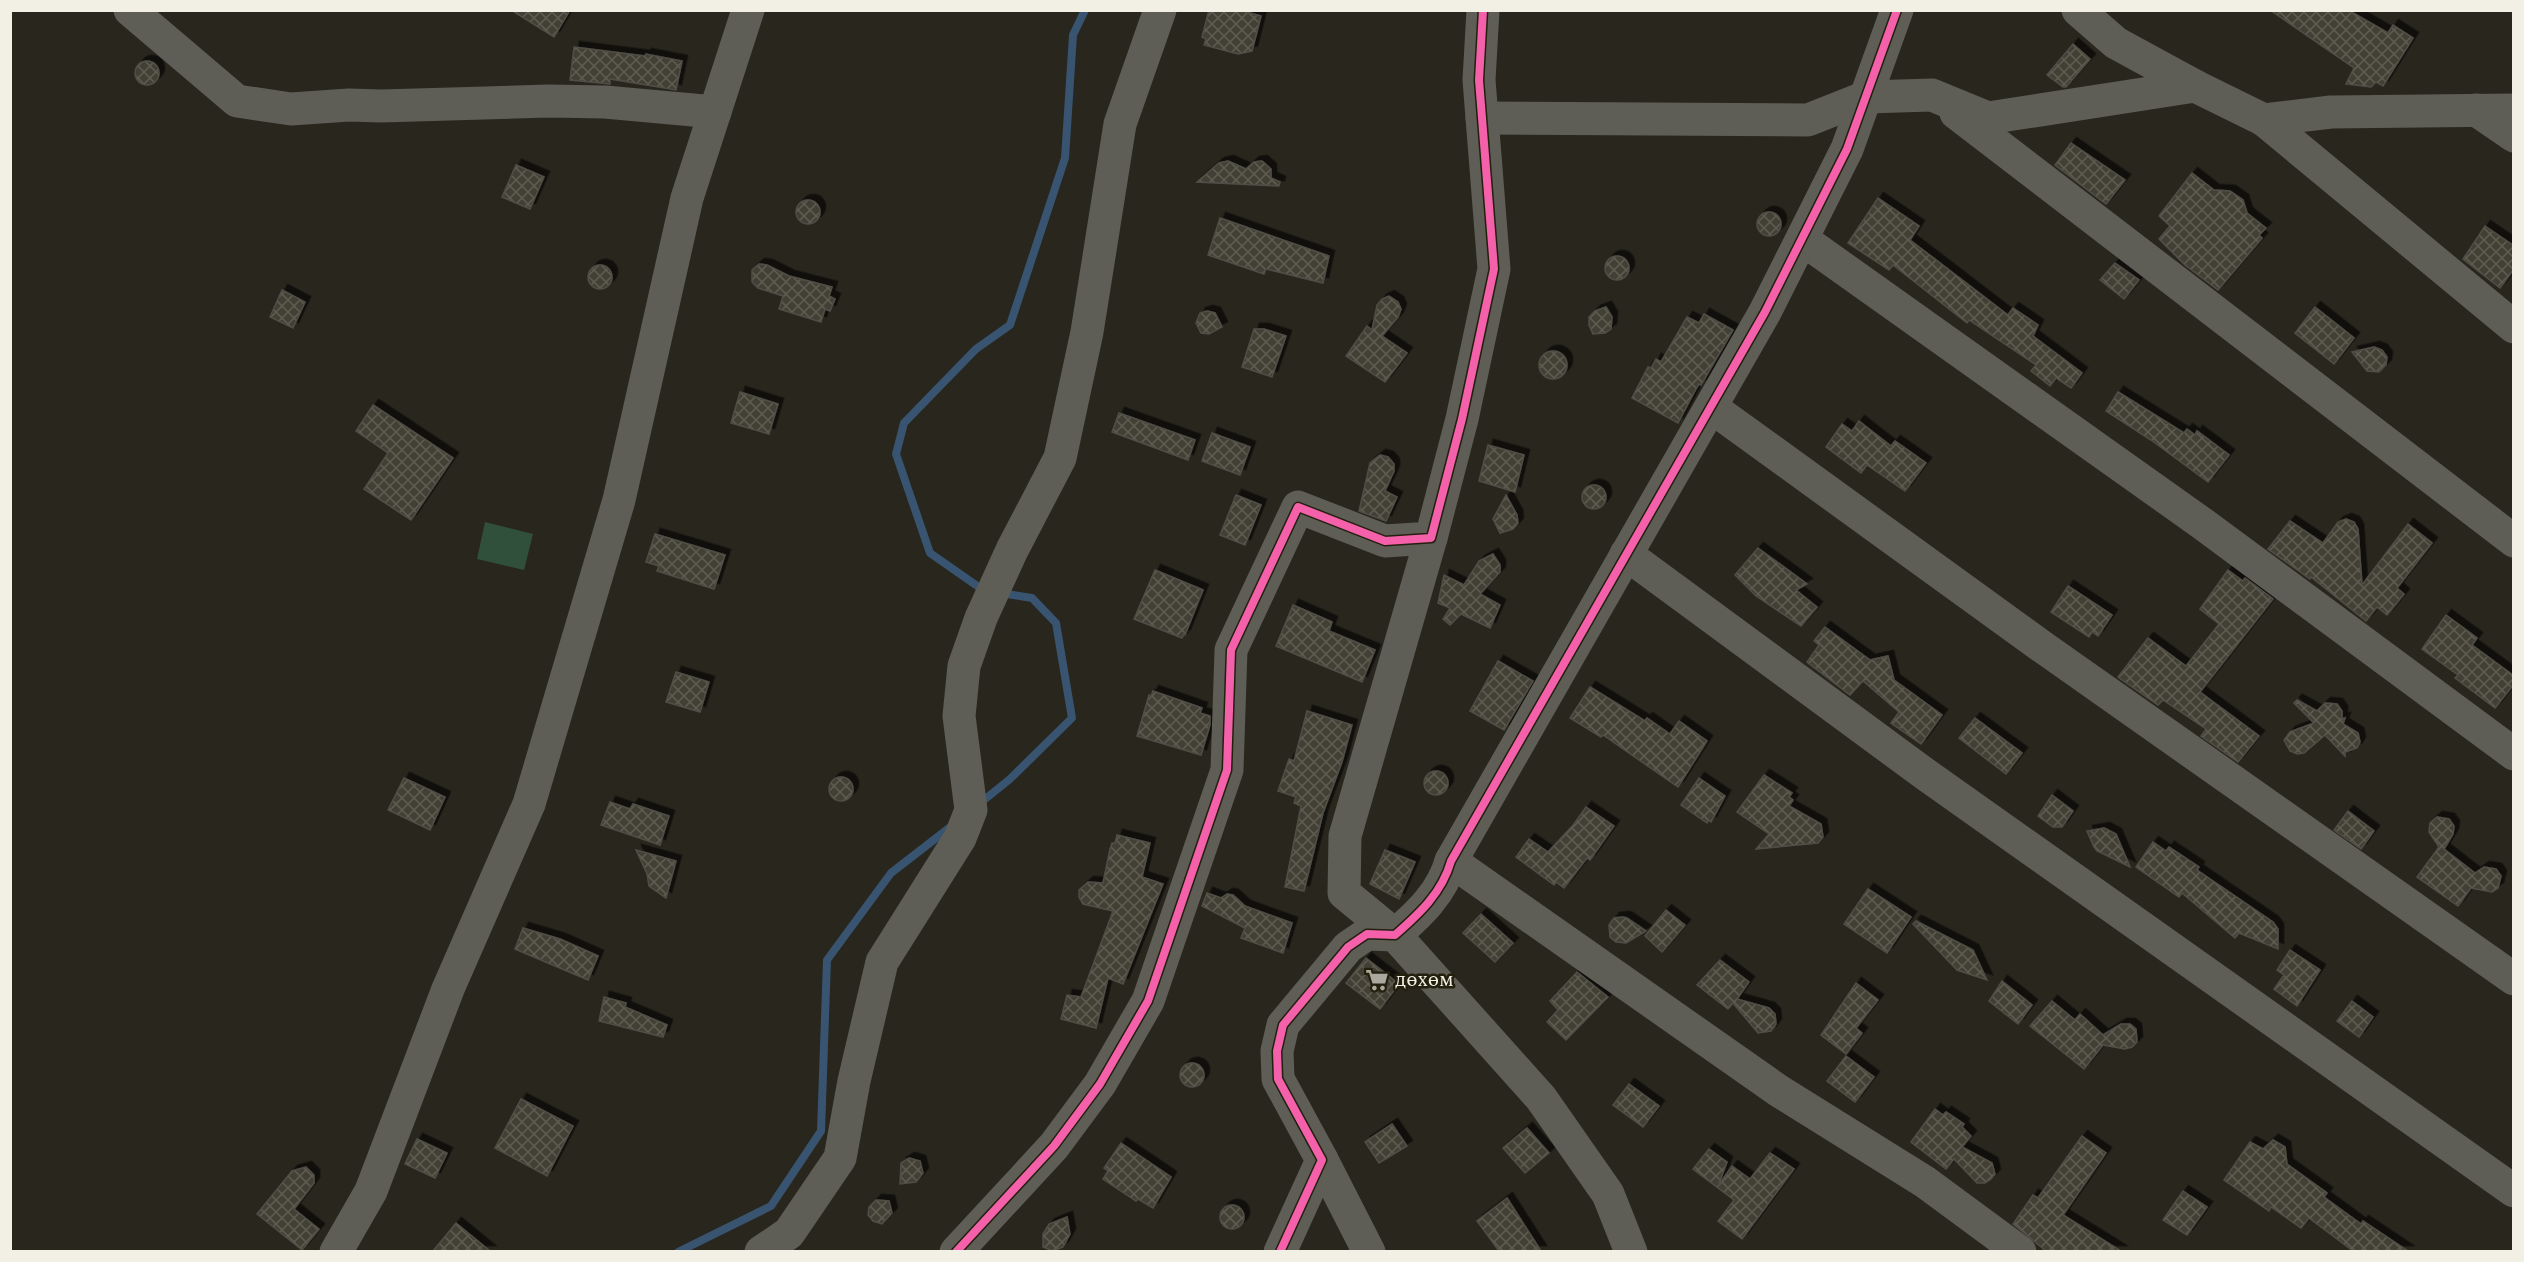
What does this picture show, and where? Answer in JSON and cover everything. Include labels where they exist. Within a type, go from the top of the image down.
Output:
[{"type":"street","points":[[130,10],[237,101],[254,105],[291,109],[349,105],[548,101],[605,102],[715,112]]},
{"type":"street","points":[[336,1251],[371,1191],[448,989],[529,804],[619,500],[687,198],[748,10]]},
{"type":"street","points":[[761,1251],[789,1233],[840,1158],[854,1081],[882,962],[960,838],[971,810],[959,716],[964,666],[981,618],[1012,550],[1060,458],[1086,332],[1120,124],[1160,10]]},
{"type":"street","points":[[1483,10],[1479,80],[1494,269],[1461,419],[1431,538],[1345,836],[1344,893],[1395,935],[1541,1098],[1608,1194],[1631,1251]]},
{"type":"street","points":[[1369,1251],[1278,1079],[1277,1052],[1283,1024],[1348,947],[1367,934],[1395,935],[1425,908],[1447,875],[1450,861],[1765,312],[1847,150],[1897,10]]},
{"type":"street","points":[[2078,10],[2116,43],[2264,120],[2514,327]]},
{"type":"street","points":[[1482,118],[1808,120],[1866,97],[1932,95],[1988,118],[2195,86]]},
{"type":"street","points":[[1932,95],[2514,541]]},
{"type":"street","points":[[2476,110],[2514,136]]},
{"type":"street","points":[[2264,120],[2331,112],[2514,110]]},
{"type":"street","points":[[1802,239],[2203,524],[2514,754]]},
{"type":"street","points":[[1711,407],[2044,648],[2514,979]]},
{"type":"street","points":[[956,1251],[1054,1146],[1100,1084],[1148,1001],[1227,770],[1231,650],[1298,507],[1385,542],[1431,538]]},
{"type":"street","points":[[1626,554],[1935,781],[2514,1191]]},
{"type":"street","points":[[1450,861],[1779,1091],[1925,1182],[2020,1251]]},
{"type":"street","points":[[1280,1251],[1322,1160]]},
{"type":"green space","points":[[485,522],[533,534],[524,570],[477,559]]},
{"type":"building","points":[[511,10],[570,10],[554,37]]},
{"type":"building","points":[[1209,10],[1239,10],[1261,16],[1252,51],[1238,54],[1204,45],[1206,39],[1202,37]]},
{"type":"building","points":[[2270,10],[2348,10],[2388,33],[2393,25],[2413,38],[2383,86],[2376,82],[2371,87],[2346,84],[2354,68]]},
{"type":"building","points":[[2073,44],[2090,59],[2066,87],[2063,87],[2047,75]]},
{"type":"building","points":[[574,47],[645,56],[646,54],[682,61],[676,90],[610,79],[610,84],[570,80]]},
{"type":"building","points":[[147,61],[152,62],[158,68],[158,78],[152,84],[147,85],[142,84],[136,78],[135,73],[136,68],[142,62]]},
{"type":"building","points":[[2071,143],[2125,180],[2106,204],[2055,165]]},
{"type":"building","points":[[1228,161],[1246,169],[1254,162],[1262,161],[1271,169],[1271,178],[1280,182],[1279,186],[1197,182],[1219,163]]},
{"type":"building","points":[[516,165],[544,177],[530,209],[502,197]]},
{"type":"building","points":[[2192,173],[2214,190],[2230,191],[2243,200],[2247,213],[2266,228],[2259,235],[2262,238],[2218,290],[2185,265],[2159,239],[2170,226],[2159,216]]},
{"type":"building","points":[[1878,198],[1919,226],[1910,240],[2008,315],[2013,308],[2038,325],[2033,336],[2082,373],[2071,388],[2056,378],[2050,386],[2031,371],[2036,365],[1969,320],[1967,323],[1893,265],[1889,270],[1848,243]]},
{"type":"building","points":[[808,200],[816,204],[820,212],[816,220],[808,224],[800,220],[796,212],[800,204]]},
{"type":"building","points":[[1769,212],[1778,215],[1781,224],[1778,233],[1769,236],[1760,233],[1757,224],[1760,215]]},
{"type":"building","points":[[1220,218],[1329,256],[1323,283],[1266,269],[1264,274],[1208,255]]},
{"type":"building","points":[[2485,226],[2514,246],[2514,269],[2500,288],[2463,259]]},
{"type":"building","points":[[1617,256],[1626,259],[1629,268],[1626,277],[1617,280],[1608,277],[1605,268],[1608,259]]},
{"type":"building","points":[[2115,263],[2139,280],[2124,299],[2100,280]]},
{"type":"building","points":[[759,264],[767,265],[789,276],[832,287],[829,296],[835,299],[830,311],[825,309],[821,322],[779,309],[783,296],[758,288],[752,282],[752,270]]},
{"type":"building","points":[[600,265],[608,269],[612,277],[608,285],[600,289],[592,285],[588,277],[592,269]]},
{"type":"building","points":[[282,290],[305,302],[293,328],[270,317]]},
{"type":"building","points":[[1389,296],[1398,302],[1401,309],[1398,317],[1382,336],[1407,353],[1385,382],[1346,356],[1367,326],[1372,330],[1377,305]]},
{"type":"building","points":[[1606,307],[1612,317],[1611,329],[1605,333],[1593,334],[1589,325],[1589,317],[1595,311]]},
{"type":"building","points":[[2315,307],[2354,338],[2334,364],[2295,333]]},
{"type":"building","points":[[1207,311],[1215,313],[1222,327],[1209,334],[1201,333],[1196,323],[1200,313]]},
{"type":"building","points":[[1704,314],[1733,330],[1701,385],[1699,384],[1696,389],[1678,423],[1632,398],[1648,367],[1651,368],[1656,359],[1661,362],[1687,317],[1699,323]]},
{"type":"building","points":[[1254,329],[1264,329],[1286,336],[1272,377],[1242,367]]},
{"type":"building","points":[[2374,347],[2382,350],[2387,357],[2386,365],[2379,372],[2367,371],[2352,352]]},
{"type":"building","points":[[1553,351],[1563,355],[1567,365],[1563,375],[1553,379],[1543,375],[1539,365],[1543,355]]},
{"type":"building","points":[[740,392],[778,404],[769,434],[731,423]]},
{"type":"building","points":[[2118,392],[2184,433],[2187,429],[2195,435],[2197,431],[2229,455],[2208,482],[2151,440],[2106,411]]},
{"type":"building","points":[[373,405],[453,458],[411,520],[364,489],[388,453],[356,431]]},
{"type":"building","points":[[1119,413],[1195,440],[1188,460],[1112,432]]},
{"type":"building","points":[[1859,421],[1891,446],[1895,441],[1926,463],[1905,491],[1867,465],[1861,473],[1826,447],[1842,424],[1852,431]]},
{"type":"building","points":[[1212,433],[1250,447],[1240,475],[1202,461]]},
{"type":"building","points":[[1488,445],[1524,455],[1515,492],[1479,481]]},
{"type":"building","points":[[1380,455],[1388,457],[1394,464],[1394,471],[1385,491],[1397,497],[1386,521],[1359,511],[1370,463]]},
{"type":"building","points":[[1594,485],[1603,488],[1606,497],[1603,506],[1594,509],[1585,506],[1582,497],[1585,488]]},
{"type":"building","points":[[1236,495],[1261,505],[1245,545],[1220,535]]},
{"type":"building","points":[[1506,495],[1517,515],[1518,523],[1513,529],[1500,533],[1493,519]]},
{"type":"building","points":[[2346,519],[2354,522],[2358,529],[2362,585],[2408,524],[2432,543],[2397,588],[2404,594],[2387,615],[2377,607],[2366,621],[2311,577],[2310,579],[2268,549],[2290,521],[2323,543],[2338,522]]},
{"type":"building","points":[[655,534],[725,555],[714,589],[657,571],[659,566],[646,562]]},
{"type":"building","points":[[1758,548],[1807,584],[1796,590],[1817,607],[1801,626],[1756,596],[1735,575]]},
{"type":"building","points":[[1493,554],[1500,565],[1500,572],[1480,594],[1500,605],[1490,628],[1461,614],[1450,625],[1443,619],[1450,608],[1438,603],[1444,575],[1464,585],[1479,561]]},
{"type":"building","points":[[1155,570],[1203,590],[1182,638],[1134,619]]},
{"type":"building","points":[[2228,570],[2243,581],[2245,578],[2273,599],[2200,692],[2259,736],[2238,762],[2201,736],[2206,729],[2163,700],[2158,705],[2118,677],[2148,638],[2186,666],[2219,624],[2200,609]]},
{"type":"building","points":[[2068,586],[2112,615],[2098,636],[2092,632],[2089,637],[2051,612]]},
{"type":"building","points":[[1293,605],[1332,622],[1329,631],[1375,650],[1362,682],[1276,646]]},
{"type":"building","points":[[2446,615],[2477,638],[2472,645],[2514,676],[2514,684],[2495,708],[2455,678],[2458,675],[2422,649]]},
{"type":"building","points":[[1825,627],[1870,660],[1888,656],[1894,680],[1942,715],[1921,744],[1891,723],[1899,712],[1863,681],[1850,695],[1807,662],[1819,645],[1814,641]]},
{"type":"building","points":[[1498,661],[1533,681],[1504,730],[1470,711]]},
{"type":"building","points":[[676,672],[709,682],[700,712],[666,702]]},
{"type":"building","points":[[1590,687],[1645,721],[1647,718],[1670,734],[1679,721],[1707,741],[1678,787],[1603,735],[1601,737],[1570,718]]},
{"type":"building","points":[[1153,691],[1202,708],[1200,713],[1210,716],[1210,725],[1201,755],[1137,736],[1149,695],[1151,696]]},
{"type":"building","points":[[2297,700],[2317,711],[2325,703],[2337,704],[2342,711],[2342,719],[2345,718],[2343,724],[2358,733],[2360,742],[2357,748],[2345,752],[2345,756],[2325,735],[2304,753],[2297,754],[2290,751],[2284,740],[2290,732],[2314,723],[2294,703]]},
{"type":"building","points":[[1307,711],[1352,725],[1342,762],[1323,813],[1304,891],[1285,887],[1301,806],[1294,803],[1296,797],[1278,791],[1289,759],[1294,761]]},
{"type":"building","points":[[1975,718],[2022,753],[2006,774],[1959,738]]},
{"type":"building","points":[[1436,771],[1445,774],[1448,783],[1445,792],[1436,795],[1427,792],[1424,783],[1427,774]]},
{"type":"building","points":[[1764,775],[1792,793],[1789,797],[1793,800],[1789,806],[1821,824],[1823,837],[1818,843],[1756,849],[1769,834],[1737,812]]},
{"type":"building","points":[[841,777],[849,781],[853,789],[849,797],[841,801],[833,797],[829,789],[833,781]]},
{"type":"building","points":[[404,778],[445,797],[430,830],[388,810]]},
{"type":"building","points":[[1699,778],[1725,796],[1711,822],[1709,820],[1707,823],[1681,805]]},
{"type":"building","points":[[2052,795],[2073,811],[2062,827],[2053,827],[2038,816]]},
{"type":"building","points":[[610,802],[630,809],[633,804],[669,816],[660,845],[601,825]]},
{"type":"building","points":[[1586,807],[1614,826],[1590,860],[1587,858],[1564,888],[1556,882],[1554,885],[1516,857],[1529,839],[1548,852]]},
{"type":"building","points":[[2348,811],[2374,831],[2361,849],[2334,830]]},
{"type":"building","points":[[2437,817],[2449,819],[2454,826],[2453,834],[2444,849],[2475,873],[2484,867],[2496,869],[2501,876],[2498,888],[2492,892],[2471,888],[2458,906],[2417,877],[2439,847],[2429,832],[2430,823]]},
{"type":"building","points":[[2104,828],[2116,834],[2130,867],[2097,851],[2094,847],[2087,831]]},
{"type":"building","points":[[1117,835],[1150,843],[1142,877],[1163,884],[1123,984],[1108,978],[1096,1028],[1061,1019],[1067,995],[1081,997],[1113,911],[1083,904],[1079,897],[1079,890],[1088,882],[1103,883],[1110,849]]},
{"type":"building","points":[[2153,842],[2166,851],[2169,847],[2199,867],[2197,870],[2273,922],[2278,929],[2278,949],[2239,933],[2235,938],[2182,893],[2179,897],[2136,867]]},
{"type":"building","points":[[636,850],[676,861],[666,898],[649,886],[647,874]]},
{"type":"building","points":[[1385,850],[1415,862],[1399,899],[1370,884]]},
{"type":"building","points":[[1868,889],[1911,917],[1887,953],[1844,924]]},
{"type":"building","points":[[1207,893],[1221,898],[1227,894],[1233,895],[1245,906],[1292,923],[1283,953],[1241,938],[1245,928],[1202,906]]},
{"type":"building","points":[[1666,910],[1685,925],[1662,952],[1645,936]]},
{"type":"building","points":[[1481,914],[1513,943],[1495,962],[1463,933]]},
{"type":"building","points":[[1623,917],[1646,931],[1626,943],[1616,942],[1610,937],[1609,925],[1614,918]]},
{"type":"building","points":[[1916,921],[1973,950],[1987,980],[1957,970],[1913,924]]},
{"type":"building","points":[[523,928],[560,939],[598,956],[588,980],[515,949]]},
{"type":"building","points":[[2290,950],[2320,970],[2297,1006],[2274,989],[2284,975],[2277,970]]},
{"type":"building","points":[[1366,958],[1399,984],[1380,1009],[1346,983]]},
{"type":"building","points":[[1720,960],[1749,982],[1737,999],[1769,1008],[1775,1014],[1776,1024],[1771,1031],[1758,1033],[1733,1003],[1728,1009],[1697,985]]},
{"type":"building","points":[[1577,972],[1608,997],[1566,1040],[1547,1022],[1558,1010],[1550,1001]]},
{"type":"building","points":[[2002,981],[2032,1005],[2018,1024],[1989,1001]]},
{"type":"building","points":[[1856,983],[1878,1000],[1856,1028],[1862,1033],[1846,1054],[1821,1035]]},
{"type":"building","points":[[604,997],[626,1003],[625,1007],[667,1025],[663,1037],[599,1021]]},
{"type":"building","points":[[2052,1001],[2075,1020],[2080,1014],[2103,1035],[2121,1024],[2130,1024],[2136,1029],[2137,1042],[2125,1049],[2103,1045],[2084,1069],[2030,1026]]},
{"type":"building","points":[[2352,1001],[2373,1017],[2359,1037],[2337,1021]]},
{"type":"building","points":[[1846,1056],[1874,1077],[1855,1102],[1827,1081]]},
{"type":"building","points":[[1192,1063],[1197,1064],[1203,1070],[1203,1080],[1197,1086],[1192,1087],[1187,1086],[1181,1080],[1180,1075],[1181,1070],[1187,1064]]},
{"type":"building","points":[[1629,1084],[1659,1106],[1643,1127],[1613,1105]]},
{"type":"building","points":[[521,1099],[573,1126],[547,1176],[495,1148]]},
{"type":"building","points":[[1935,1109],[1943,1115],[1946,1112],[1964,1124],[1962,1127],[1971,1136],[1962,1147],[1992,1163],[1995,1174],[1991,1179],[1985,1183],[1977,1183],[1954,1159],[1946,1169],[1911,1142]]},
{"type":"building","points":[[1392,1124],[1407,1146],[1379,1163],[1365,1142]]},
{"type":"building","points":[[1527,1128],[1549,1153],[1525,1173],[1503,1148]]},
{"type":"building","points":[[2082,1136],[2106,1153],[2063,1215],[2121,1251],[2046,1251],[2013,1224],[2033,1195],[2038,1198]]},
{"type":"building","points":[[417,1139],[447,1153],[435,1178],[405,1164]]},
{"type":"building","points":[[2273,1140],[2285,1147],[2287,1164],[2327,1193],[2324,1197],[2361,1224],[2363,1221],[2408,1251],[2353,1251],[2309,1218],[2301,1228],[2271,1207],[2269,1211],[2224,1180],[2250,1142],[2263,1149]]},
{"type":"building","points":[[1121,1143],[1171,1177],[1153,1208],[1138,1199],[1136,1201],[1103,1179],[1108,1171],[1104,1168]]},
{"type":"building","points":[[1709,1149],[1727,1162],[1718,1186],[1732,1166],[1750,1179],[1770,1153],[1794,1169],[1742,1239],[1718,1221],[1734,1200],[1693,1169]]},
{"type":"building","points":[[909,1158],[920,1161],[923,1173],[916,1182],[900,1184],[901,1163]]},
{"type":"building","points":[[306,1167],[314,1175],[314,1183],[294,1209],[319,1229],[302,1250],[257,1214],[292,1171]]},
{"type":"building","points":[[2183,1191],[2207,1207],[2187,1235],[2163,1220]]},
{"type":"building","points":[[1507,1198],[1541,1251],[1499,1251],[1477,1221]]},
{"type":"building","points":[[876,1200],[889,1201],[892,1213],[882,1224],[873,1221],[868,1215],[869,1207]]},
{"type":"building","points":[[1232,1205],[1241,1208],[1244,1217],[1241,1226],[1232,1229],[1223,1226],[1220,1217],[1223,1208]]},
{"type":"building","points":[[1067,1217],[1070,1234],[1063,1247],[1053,1251],[1043,1247],[1043,1234],[1049,1224]]},
{"type":"building","points":[[456,1223],[490,1251],[433,1251]]},
{"type":"waterway","points":[[987,591],[930,553],[896,454],[904,423],[976,349],[1010,325],[1065,158],[1073,35],[1085,10]]},
{"type":"waterway","points":[[979,804],[1010,779],[1072,718],[1056,623],[1032,598],[1000,593]]},
{"type":"waterway","points":[[678,1252],[771,1206],[821,1131],[827,960],[891,873],[953,825]]},
{"type":"cycle path","points":[[956,1252],[1054,1146],[1100,1084],[1148,1001],[1227,770],[1231,650],[1298,507],[1385,541],[1431,538],[1462,419],[1494,269],[1479,80],[1483,10]]},
{"type":"cycle path","points":[[1280,1252],[1322,1160],[1278,1079],[1277,1051],[1283,1025],[1348,947],[1367,934],[1395,935],[1421,911],[1436,893],[1451,861],[1765,312],[1847,149],[1897,10]]},
{"type":"place","name":"дөхөм","points":[[1377,980]]}]
